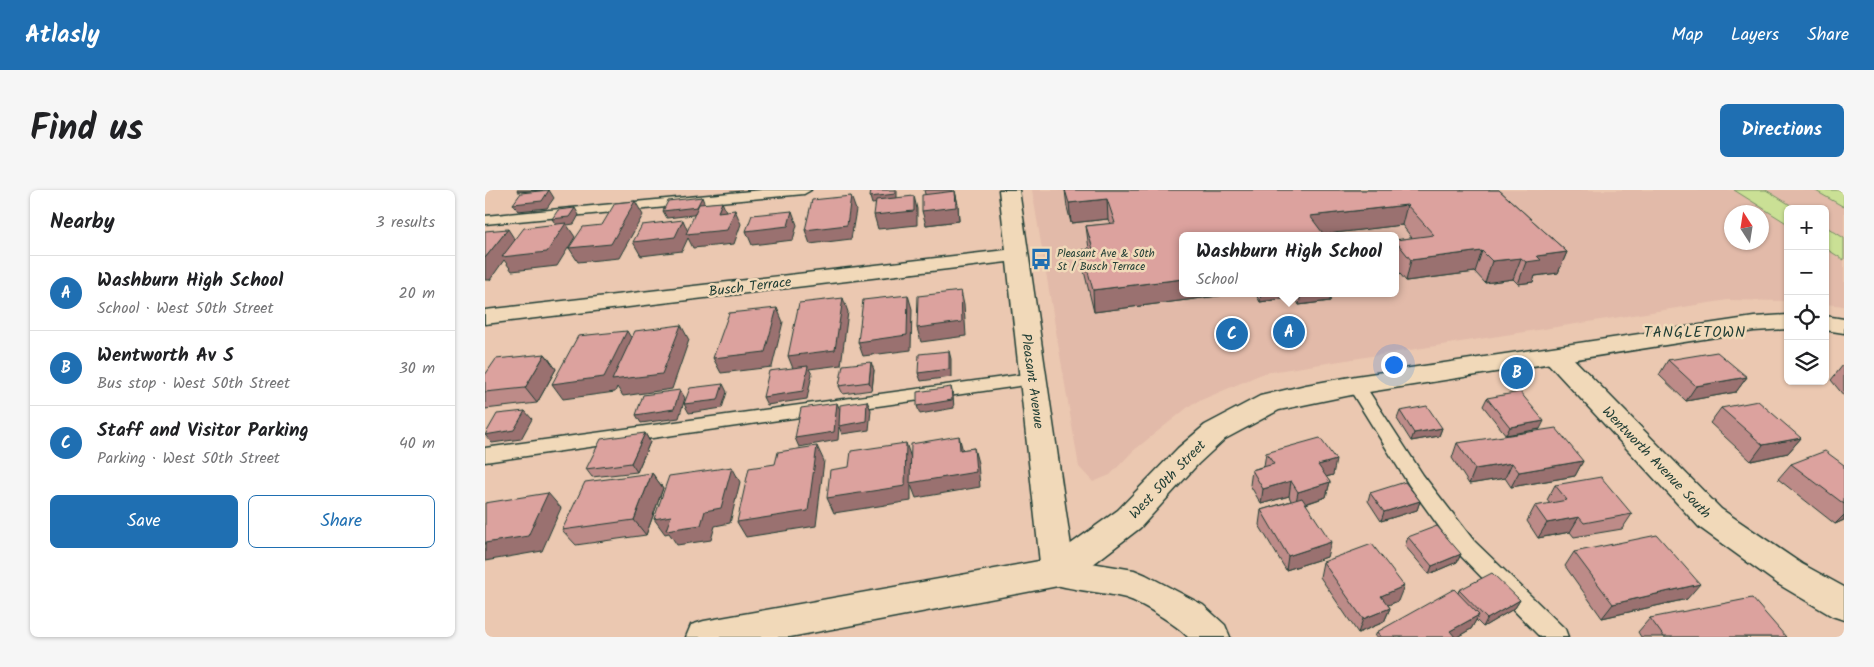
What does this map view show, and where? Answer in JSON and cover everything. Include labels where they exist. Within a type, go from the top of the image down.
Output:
[{"type":"street","name":"Pleasant Avenue","points":[[1009,190],[1058,572]]},
{"type":"street","name":"Busch Terrace","points":[[485,317],[1016,255]]},
{"type":"street","name":"West 50th Street","points":[[704,637],[1058,572],[1129,520],[1188,456],[1215,432],[1270,403],[1356,384],[1754,324],[1784,322]]},
{"type":"street","points":[[1829,324],[1844,326]]},
{"type":"street","name":"Wentworth Avenue South","points":[[1555,355],[1710,518],[1790,574],[1844,605]]},
{"type":"street","points":[[1058,572],[1134,585],[1191,616],[1212,637]]},
{"type":"lane","points":[[485,220],[804,190]]},
{"type":"lane","points":[[485,455],[1033,379]]},
{"type":"lane","points":[[1356,384],[1417,480],[1466,547],[1556,637]]},
{"type":"shaded area","points":[[1032,190],[1844,190],[1844,306],[1829,304],[1829,205],[1784,205],[1784,301],[1728,300],[1264,373],[1192,404],[1133,451],[1110,475],[1093,482],[1079,467]]},
{"type":"green space","points":[[1734,190],[1766,190],[1790,205],[1784,205],[1784,221],[1769,212],[1769,205],[1758,205]]},
{"type":"green space","points":[[1814,190],[1844,190],[1844,207]]},
{"type":"green space","points":[[1829,229],[1844,238],[1844,260],[1829,251]]},
{"type":"building","points":[[549,190],[542,201],[513,204],[521,193]]},
{"type":"building","points":[[871,190],[895,190],[895,194],[870,197]]},
{"type":"building","points":[[1065,190],[1499,190],[1567,252],[1537,256],[1541,260],[1526,262],[1521,258],[1492,261],[1482,251],[1411,260],[1399,245],[1399,239],[1434,235],[1407,205],[1310,216],[1322,232],[1179,232],[1179,279],[1093,290],[1082,250],[1093,249],[1086,226],[1115,223],[1107,199],[1069,203]]},
{"type":"building","points":[[955,191],[956,207],[922,211],[922,195]]},
{"type":"building","points":[[851,196],[847,225],[805,230],[812,200]]},
{"type":"building","points":[[914,196],[914,211],[874,215],[876,200]]},
{"type":"building","points":[[702,197],[697,207],[663,211],[668,201]]},
{"type":"building","points":[[635,201],[611,244],[569,248],[583,227],[602,225],[615,203]]},
{"type":"building","points":[[722,202],[718,212],[735,210],[727,230],[686,234],[699,204]]},
{"type":"building","points":[[575,208],[569,217],[552,219],[558,210]]},
{"type":"building","points":[[792,211],[788,226],[746,231],[752,215]]},
{"type":"building","points":[[683,220],[675,237],[633,242],[642,225]]},
{"type":"building","points":[[566,223],[547,252],[502,257],[524,228]]},
{"type":"building","points":[[508,229],[485,258],[485,231]]},
{"type":"building","points":[[961,291],[962,322],[917,328],[918,296]]},
{"type":"building","points":[[908,295],[907,335],[858,342],[863,300]]},
{"type":"building","points":[[843,298],[835,350],[788,356],[799,303]]},
{"type":"building","points":[[777,308],[765,352],[713,358],[729,313]]},
{"type":"building","points":[[681,325],[662,374],[612,380],[635,331]]},
{"type":"building","points":[[627,331],[604,377],[552,384],[578,336]]},
{"type":"building","points":[[949,351],[949,369],[918,373],[919,354]]},
{"type":"building","points":[[1717,352],[1747,377],[1696,386],[1668,360]]},
{"type":"building","points":[[545,354],[525,388],[485,392],[485,375],[496,359]]},
{"type":"building","points":[[871,362],[869,382],[839,386],[843,365]]},
{"type":"building","points":[[808,366],[803,391],[763,397],[769,371]]},
{"type":"building","points":[[723,384],[718,400],[684,404],[690,388]]},
{"type":"building","points":[[951,387],[952,400],[917,406],[917,392]]},
{"type":"building","points":[[680,390],[674,409],[636,415],[643,395]]},
{"type":"building","points":[[1520,392],[1544,421],[1510,427],[1487,398]]},
{"type":"building","points":[[867,401],[866,421],[839,426],[840,405]]},
{"type":"building","points":[[1758,401],[1801,438],[1763,445],[1721,408]]},
{"type":"building","points":[[837,403],[834,432],[795,438],[801,408]]},
{"type":"building","points":[[1427,406],[1442,428],[1414,433],[1400,411]]},
{"type":"building","points":[[525,411],[514,430],[485,435],[497,414]]},
{"type":"building","points":[[1556,428],[1583,461],[1519,472],[1512,463],[1475,469],[1457,443]]},
{"type":"building","points":[[645,433],[631,463],[586,469],[601,439]]},
{"type":"building","points":[[959,436],[960,450],[974,448],[976,472],[910,483],[911,444]]},
{"type":"building","points":[[1320,438],[1336,460],[1318,465],[1330,482],[1298,492],[1291,481],[1263,489],[1252,470],[1274,464],[1266,453]]},
{"type":"building","points":[[906,443],[905,486],[827,498],[830,470],[849,467],[851,451]]},
{"type":"building","points":[[817,446],[808,511],[737,522],[749,468],[775,464],[778,452]]},
{"type":"building","points":[[1825,451],[1844,465],[1844,504],[1791,464]]},
{"type":"building","points":[[732,467],[721,508],[705,511],[701,525],[666,530],[671,516],[654,519],[669,476]]},
{"type":"building","points":[[652,473],[634,520],[562,530],[585,482]]},
{"type":"building","points":[[1601,477],[1632,514],[1584,523],[1579,517],[1547,523],[1535,506],[1567,500],[1555,485]]},
{"type":"building","points":[[1405,482],[1420,501],[1384,512],[1370,493]]},
{"type":"building","points":[[548,493],[528,536],[485,543],[485,503]]},
{"type":"building","points":[[1302,498],[1331,542],[1288,556],[1261,510]]},
{"type":"building","points":[[1437,526],[1461,554],[1432,566],[1408,537]]},
{"type":"building","points":[[1657,535],[1700,584],[1613,604],[1574,552]]},
{"type":"building","points":[[1372,544],[1404,586],[1381,596],[1390,608],[1363,619],[1323,562]]},
{"type":"building","points":[[1492,573],[1520,600],[1487,619],[1459,590]]},
{"type":"building","points":[[1454,589],[1479,615],[1450,631],[1455,637],[1381,637],[1377,632]]},
{"type":"building","points":[[1752,598],[1786,637],[1664,637],[1650,618]]},
{"type":"place","name":"Pleasant Ave & 50th St / Busch Terrace","points":[[1041,259]]},
{"type":"place","name":"Washburn High School","points":[[1289,332]]},
{"type":"place","name":"Staff and Visitor Parking","points":[[1232,334]]},
{"type":"place","name":"Wentworth Av S","points":[[1517,373]]},
{"type":"district","name":"TANGLETOWN","points":[[1695,332]]}]
